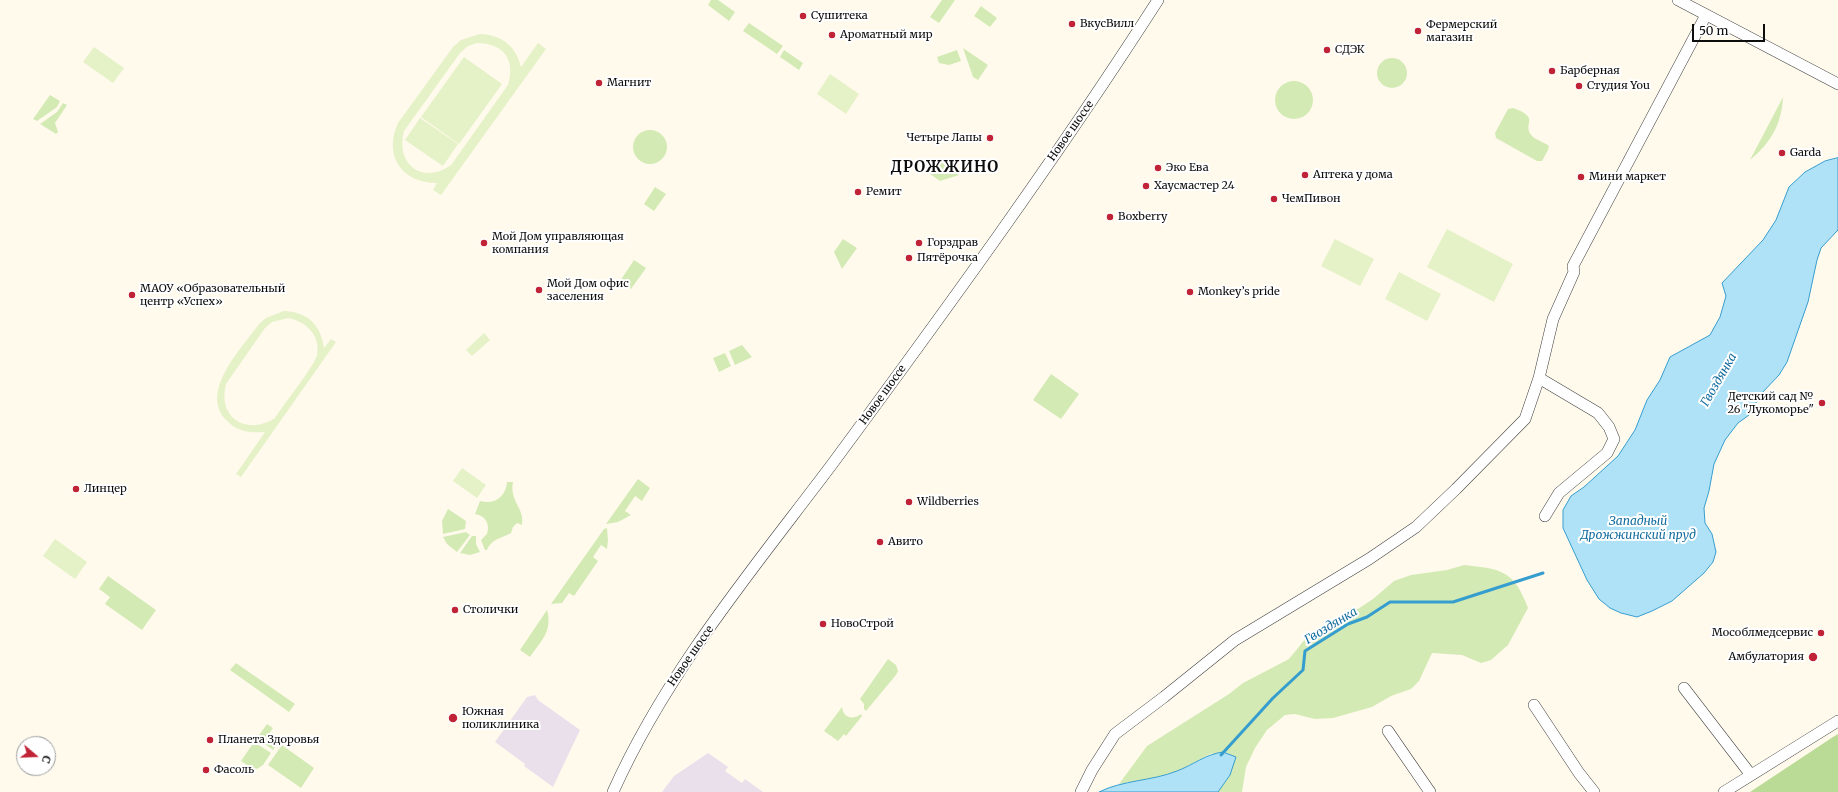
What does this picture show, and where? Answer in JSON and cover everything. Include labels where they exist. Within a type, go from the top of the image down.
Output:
[{"type":"street","name":"Новое шоссе","points":[[614,792],[632,752],[670,685],[724,609],[923,340],[1114,69],[1158,0]]},
{"type":"street","points":[[1678,0],[1838,84]]},
{"type":"street","points":[[1081,792],[1092,770],[1115,734],[1235,640],[1369,559],[1416,526],[1456,490],[1524,419],[1539,378],[1553,319],[1574,272],[1574,266],[1706,15]]},
{"type":"street","points":[[1539,378],[1598,413],[1614,438],[1606,452],[1559,493],[1545,516]]},
{"type":"street","points":[[1684,688],[1751,775]]},
{"type":"street","points":[[1534,704],[1579,773],[1594,792]]},
{"type":"street","points":[[1724,792],[1838,721]]},
{"type":"street","points":[[1388,731],[1430,792]]},
{"type":"shaded area","points":[[535,695],[538,700],[580,730],[553,787],[495,742],[527,697]]},
{"type":"shaded area","points":[[708,753],[728,767],[725,771],[742,783],[745,779],[763,792],[662,792],[674,776]]},
{"type":"green space","points":[[711,0],[718,0],[735,12],[729,21],[708,5]]},
{"type":"green space","points":[[942,0],[955,0],[939,23],[930,17]]},
{"type":"green space","points":[[981,6],[997,18],[990,27],[974,16]]},
{"type":"green space","points":[[749,23],[783,46],[777,54],[743,31]]},
{"type":"green space","points":[[480,34],[501,39],[516,53],[521,67],[538,43],[546,49],[441,195],[433,190],[437,183],[425,182],[405,173],[395,156],[393,146],[394,135],[398,123],[453,47],[461,40]],"holes":[[[477,43],[486,44],[500,49],[509,60],[510,76],[508,85],[451,165],[441,171],[431,173],[421,172],[408,162],[404,153],[402,143],[404,131],[460,53],[468,46]]]},
{"type":"green space","points":[[94,47],[124,68],[113,83],[83,62]]},
{"type":"green space","points":[[963,48],[988,65],[978,80],[973,77]]},
{"type":"green space","points":[[784,50],[803,63],[799,70],[780,57]]},
{"type":"green space","points":[[957,50],[961,61],[949,65],[939,63],[937,57]]},
{"type":"green space","points":[[464,57],[502,84],[459,144],[421,117]]},
{"type":"green space","points":[[1392,58],[1403,62],[1407,73],[1403,84],[1392,88],[1381,84],[1377,73],[1381,62]]},
{"type":"green space","points":[[830,74],[859,94],[846,114],[817,94]]},
{"type":"green space","points":[[1294,81],[1307,87],[1313,100],[1307,113],[1294,119],[1281,113],[1275,100],[1281,87]]},
{"type":"green space","points":[[50,95],[60,101],[57,107],[37,121],[33,119]]},
{"type":"green space","points":[[1783,97],[1778,124],[1774,132],[1764,147],[1750,160]]},
{"type":"green space","points":[[63,103],[67,105],[55,123],[58,132],[56,134],[40,124],[57,112]]},
{"type":"green space","points":[[1513,108],[1527,115],[1529,118],[1528,128],[1532,136],[1549,146],[1542,161],[1537,161],[1496,138],[1495,133],[1508,109]]},
{"type":"green space","points":[[420,118],[458,144],[443,166],[405,140]]},
{"type":"green space","points":[[650,130],[656,131],[662,135],[666,141],[666,153],[662,159],[656,163],[650,164],[644,163],[638,159],[634,153],[633,147],[634,141],[638,135],[644,131]]},
{"type":"green space","points":[[935,158],[959,175],[940,181],[926,171]]},
{"type":"green space","points":[[655,187],[666,194],[654,211],[644,204]]},
{"type":"green space","points":[[1447,229],[1513,264],[1494,302],[1427,267]]},
{"type":"green space","points":[[843,239],[857,248],[842,269],[834,252]]},
{"type":"green space","points":[[1335,239],[1374,259],[1360,286],[1321,266]]},
{"type":"green space","points":[[634,260],[646,268],[631,289],[620,281]]},
{"type":"green space","points":[[1399,272],[1441,294],[1427,321],[1385,299]]},
{"type":"green space","points":[[284,311],[300,314],[312,321],[316,326],[320,333],[324,348],[331,339],[336,342],[241,477],[236,474],[265,432],[244,431],[230,424],[219,409],[217,396],[220,383],[234,357],[259,324],[266,318]],"holes":[[[288,318],[301,322],[311,330],[317,342],[318,348],[315,361],[275,418],[264,423],[254,425],[245,424],[237,420],[230,414],[226,406],[224,396],[226,384],[265,328],[272,322]]]},
{"type":"green space","points":[[484,333],[490,340],[472,356],[466,350]]},
{"type":"green space","points":[[742,345],[752,357],[735,365],[729,351]]},
{"type":"green space","points":[[725,353],[731,366],[719,372],[713,358]]},
{"type":"green space","points":[[1051,374],[1079,394],[1061,419],[1033,400]]},
{"type":"green space","points":[[462,468],[486,485],[477,498],[453,481]]},
{"type":"green space","points":[[638,479],[650,488],[642,501],[635,496],[625,511],[631,515],[618,522],[606,524]]},
{"type":"green space","points":[[507,482],[513,482],[513,494],[521,514],[522,525],[517,523],[513,527],[511,533],[497,539],[491,543],[487,550],[485,550],[481,540],[487,534],[488,527],[486,521],[482,517],[475,514],[480,501],[490,502],[502,496]]},
{"type":"green space","points":[[448,509],[466,521],[465,529],[443,534],[442,521]]},
{"type":"green space","points":[[607,528],[607,549],[601,545],[593,557],[598,561],[574,596],[569,593],[562,603],[551,604],[604,529]]},
{"type":"green space","points":[[466,532],[470,535],[457,552],[447,544],[443,537]]},
{"type":"green space","points":[[472,536],[476,536],[476,544],[480,552],[470,555],[460,553]]},
{"type":"green space","points":[[55,539],[87,562],[75,579],[43,556]]},
{"type":"green space","points":[[1464,565],[1488,568],[1505,574],[1517,586],[1523,595],[1528,608],[1508,645],[1491,660],[1481,663],[1462,655],[1432,653],[1419,681],[1411,689],[1391,696],[1372,707],[1333,718],[1315,719],[1295,714],[1285,715],[1267,730],[1255,748],[1246,767],[1242,792],[1218,792],[1230,775],[1212,753],[1178,771],[1150,779],[1119,784],[1147,746],[1229,694],[1243,683],[1289,659],[1306,638],[1337,623],[1373,599],[1394,581],[1411,575],[1447,570]]},
{"type":"green space","points":[[108,576],[156,610],[142,630],[105,604],[110,597],[99,589]]},
{"type":"green space","points":[[547,610],[547,630],[542,641],[530,657],[520,650]]},
{"type":"green space","points":[[888,659],[896,665],[898,671],[866,711],[864,709],[864,704],[860,699]]},
{"type":"green space","points":[[236,663],[295,704],[289,712],[230,670]]},
{"type":"green space","points":[[842,707],[844,713],[848,717],[854,717],[861,714],[862,716],[846,736],[844,734],[838,741],[824,731]]},
{"type":"green space","points":[[267,724],[273,728],[269,734],[279,741],[273,750],[257,738]]},
{"type":"green space","points":[[1838,734],[1838,792],[1750,792],[1833,737]]},
{"type":"green space","points":[[254,742],[271,753],[263,765],[257,769],[250,767],[241,761]]},
{"type":"green space","points":[[282,745],[314,768],[301,788],[268,765]]},
{"type":"water","name":"Западный Дрожжинский пруд","points":[[1838,158],[1838,230],[1821,248],[1808,302],[1787,362],[1779,375],[1761,394],[1749,415],[1738,423],[1725,440],[1714,464],[1704,508],[1705,523],[1712,534],[1716,552],[1713,562],[1704,573],[1672,601],[1652,611],[1637,617],[1621,613],[1610,608],[1599,599],[1587,580],[1563,528],[1563,510],[1571,496],[1584,487],[1618,456],[1635,430],[1647,400],[1660,380],[1670,357],[1710,335],[1720,317],[1726,296],[1722,283],[1763,240],[1776,220],[1789,187],[1805,172],[1825,161]]},
{"type":"water","points":[[1223,752],[1236,757],[1230,775],[1218,792],[1099,792],[1118,785],[1158,777],[1183,769],[1211,755]]},
{"type":"waterway","name":"Гвоздянка","points":[[1221,755],[1273,698],[1303,670],[1305,651],[1348,624],[1367,617],[1390,602],[1453,602],[1543,573]]},
{"type":"place","name":"Сушитека","points":[[803,16]]},
{"type":"place","name":"ВкусВилл","points":[[1072,24]]},
{"type":"place","name":"Фермерский магазин","points":[[1418,31]]},
{"type":"place","name":"Ароматный мир","points":[[832,35]]},
{"type":"place","name":"СДЭК","points":[[1327,50]]},
{"type":"place","name":"Барберная","points":[[1552,71]]},
{"type":"place","name":"Магнит","points":[[599,83]]},
{"type":"place","name":"Студия You","points":[[1579,86]]},
{"type":"place","name":"Четыре Лапы","points":[[990,138]]},
{"type":"place","name":"Garda","points":[[1782,153]]},
{"type":"place","name":"Эко Ева","points":[[1158,168]]},
{"type":"place","name":"Аптека у дома","points":[[1305,175]]},
{"type":"place","name":"Мини маркет","points":[[1581,177]]},
{"type":"place","name":"Хаусмастер 24","points":[[1146,186]]},
{"type":"place","name":"Ремит","points":[[858,192]]},
{"type":"place","name":"ЧемПивон","points":[[1274,199]]},
{"type":"place","name":"Boxberry","points":[[1110,217]]},
{"type":"place","name":"Мой Дом управляющая компания","points":[[484,243]]},
{"type":"place","name":"Горздрав","points":[[919,243]]},
{"type":"place","name":"Пятёрочка","points":[[909,258]]},
{"type":"place","name":"Мой Дом офис заселения","points":[[539,290]]},
{"type":"place","name":"Monkey’s pride","points":[[1190,292]]},
{"type":"place","name":"МАОУ «Образовательный центр «Успех»","points":[[132,295]]},
{"type":"place","name":"Детский сад № 26 \"Лукоморье\"","points":[[1822,403]]},
{"type":"place","name":"Линцер","points":[[76,489]]},
{"type":"place","name":"Wildberries","points":[[909,502]]},
{"type":"place","name":"Авито","points":[[880,542]]},
{"type":"place","name":"Столички","points":[[455,610]]},
{"type":"place","name":"НовоСтрой","points":[[823,624]]},
{"type":"place","name":"Мособлмедсервис","points":[[1821,633]]},
{"type":"place","name":"Амбулатория","points":[[1813,657]]},
{"type":"place","name":"Южная поликлиника","points":[[453,718]]},
{"type":"place","name":"Планета Здоровья","points":[[210,740]]},
{"type":"place","name":"Фасоль","points":[[206,770]]},
{"type":"district","name":"ДРОЖЖИНО","points":[[945,168]]}]
